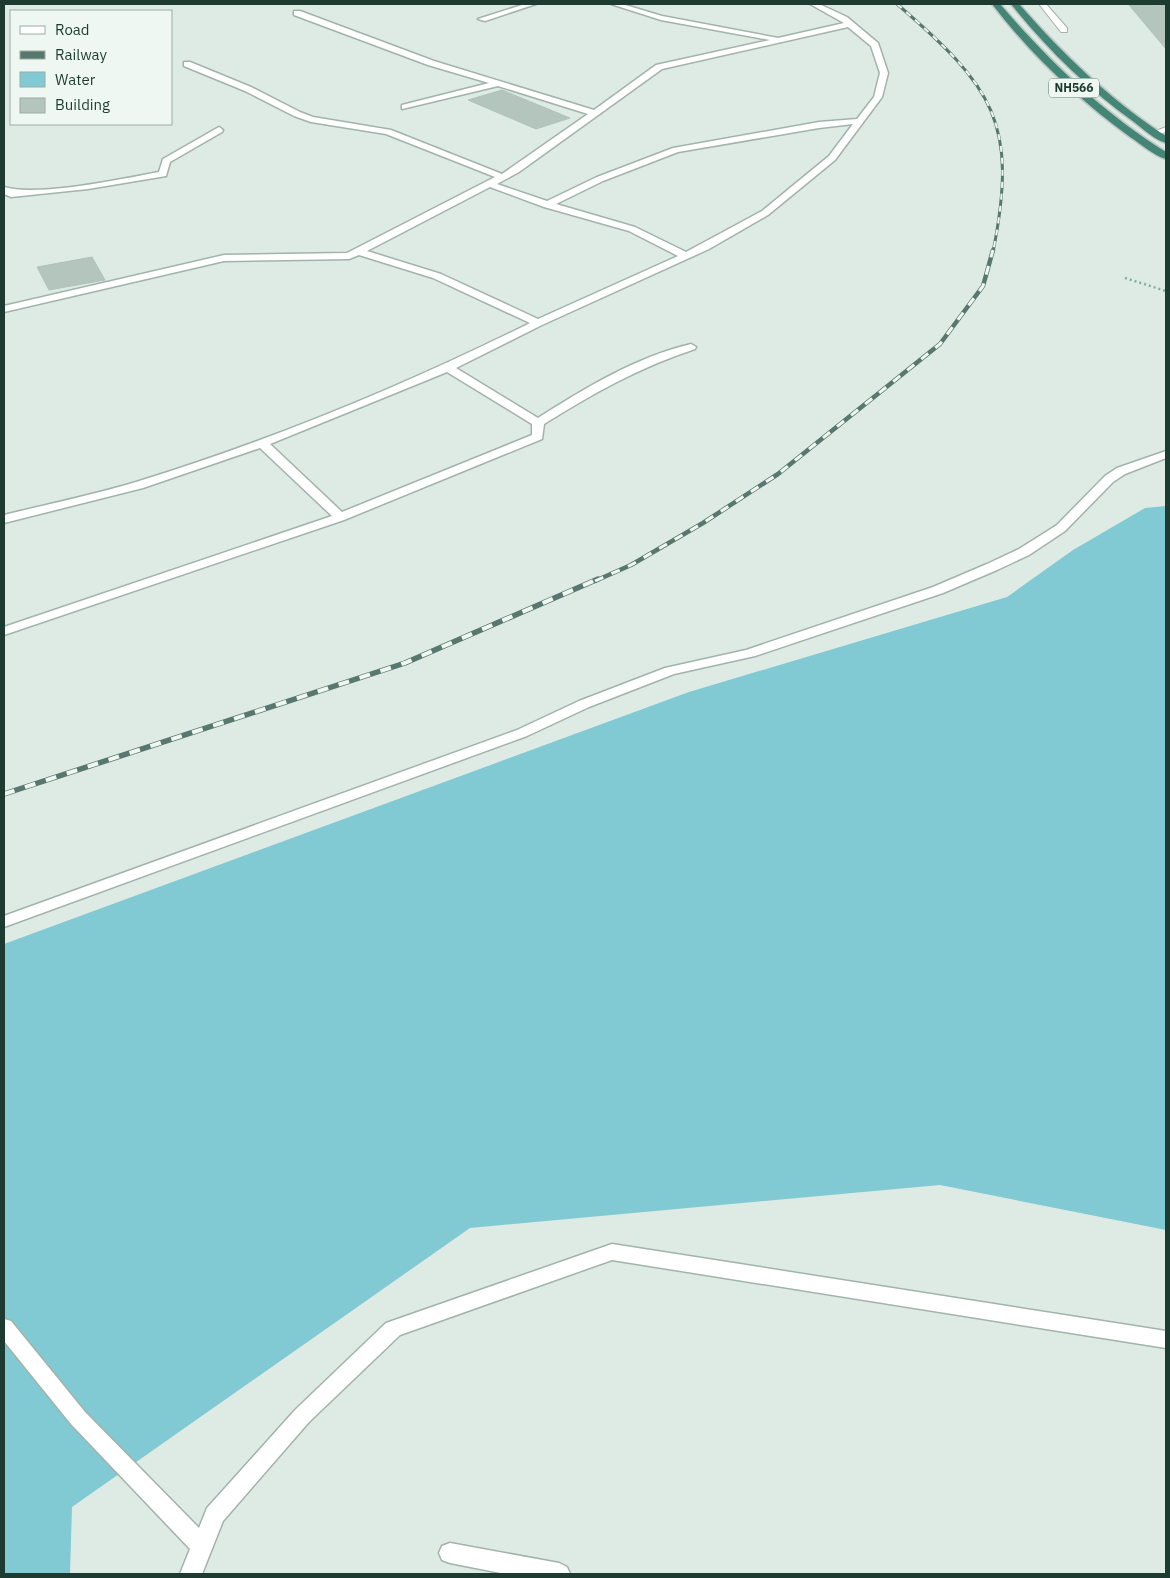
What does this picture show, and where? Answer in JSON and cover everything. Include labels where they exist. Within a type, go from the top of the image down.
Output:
[{"type":"highway","name":"NH566","points":[[996,4],[1041,55],[1078,92],[1125,130],[1166,156]]},
{"type":"highway","name":"NH566","points":[[1015,4],[1091,85],[1117,107],[1166,140]]},
{"type":"street","points":[[482,19],[532,4]]},
{"type":"street","points":[[615,4],[661,18],[783,39]]},
{"type":"street","points":[[4,519],[139,485],[292,433],[448,368],[538,323],[686,256],[765,213],[832,158],[878,97],[884,73],[875,45],[850,24],[814,4]]},
{"type":"street","points":[[297,13],[431,63],[594,113]]},
{"type":"street","points":[[4,309],[224,258],[349,256],[516,170],[659,67],[850,24]]},
{"type":"street","points":[[187,64],[248,89],[296,114],[310,119],[388,132],[502,177]]},
{"type":"street","points":[[405,107],[497,84]]},
{"type":"street","points":[[548,205],[600,179],[676,150],[819,125],[860,121]]},
{"type":"street","points":[[6,195],[106,185],[164,174],[166,161],[219,130]]},
{"type":"street","points":[[489,184],[548,205],[632,230],[686,256]]},
{"type":"street","points":[[358,251],[437,276],[538,323]]},
{"type":"street","points":[[538,424],[579,397],[659,356],[691,347]]},
{"type":"street","points":[[448,368],[538,424]]},
{"type":"street","points":[[4,631],[340,517],[538,437],[538,424]]},
{"type":"street","points":[[262,443],[340,517]]},
{"type":"street","points":[[4,922],[522,732],[584,704],[670,671],[750,654],[938,590],[1024,552],[1061,528],[1078,513],[1109,479],[1121,471],[1166,454]]},
{"type":"street","points":[[191,1574],[216,1515],[296,1423],[393,1329],[612,1252],[1166,1340]]},
{"type":"street","points":[[4,1327],[78,1418],[202,1546]]},
{"type":"street","points":[[450,1553],[559,1574]]},
{"type":"lane","points":[[1042,4],[1064,30]]},
{"type":"lane","points":[[1156,133],[1166,130]]},
{"type":"path","points":[[1125,278],[1166,291]]},
{"type":"water","points":[[1166,506],[1166,1230],[940,1185],[470,1228],[72,1507],[70,1574],[4,1574],[4,944],[689,692],[1007,597],[1073,550],[1145,508]]},
{"type":"building","points":[[1166,4],[1166,49],[1129,5]]},
{"type":"building","points":[[502,90],[570,118],[536,129],[468,100]]},
{"type":"building","points":[[92,257],[105,280],[49,290],[37,267]]},
{"type":"railway","points":[[897,4],[956,59],[976,85],[991,110],[999,138],[1002,170],[1000,207],[993,252]]},
{"type":"railway","points":[[595,581],[631,565],[703,523],[778,474],[940,344],[983,286],[993,250]]},
{"type":"railway","points":[[4,794],[405,663],[598,579]]}]
